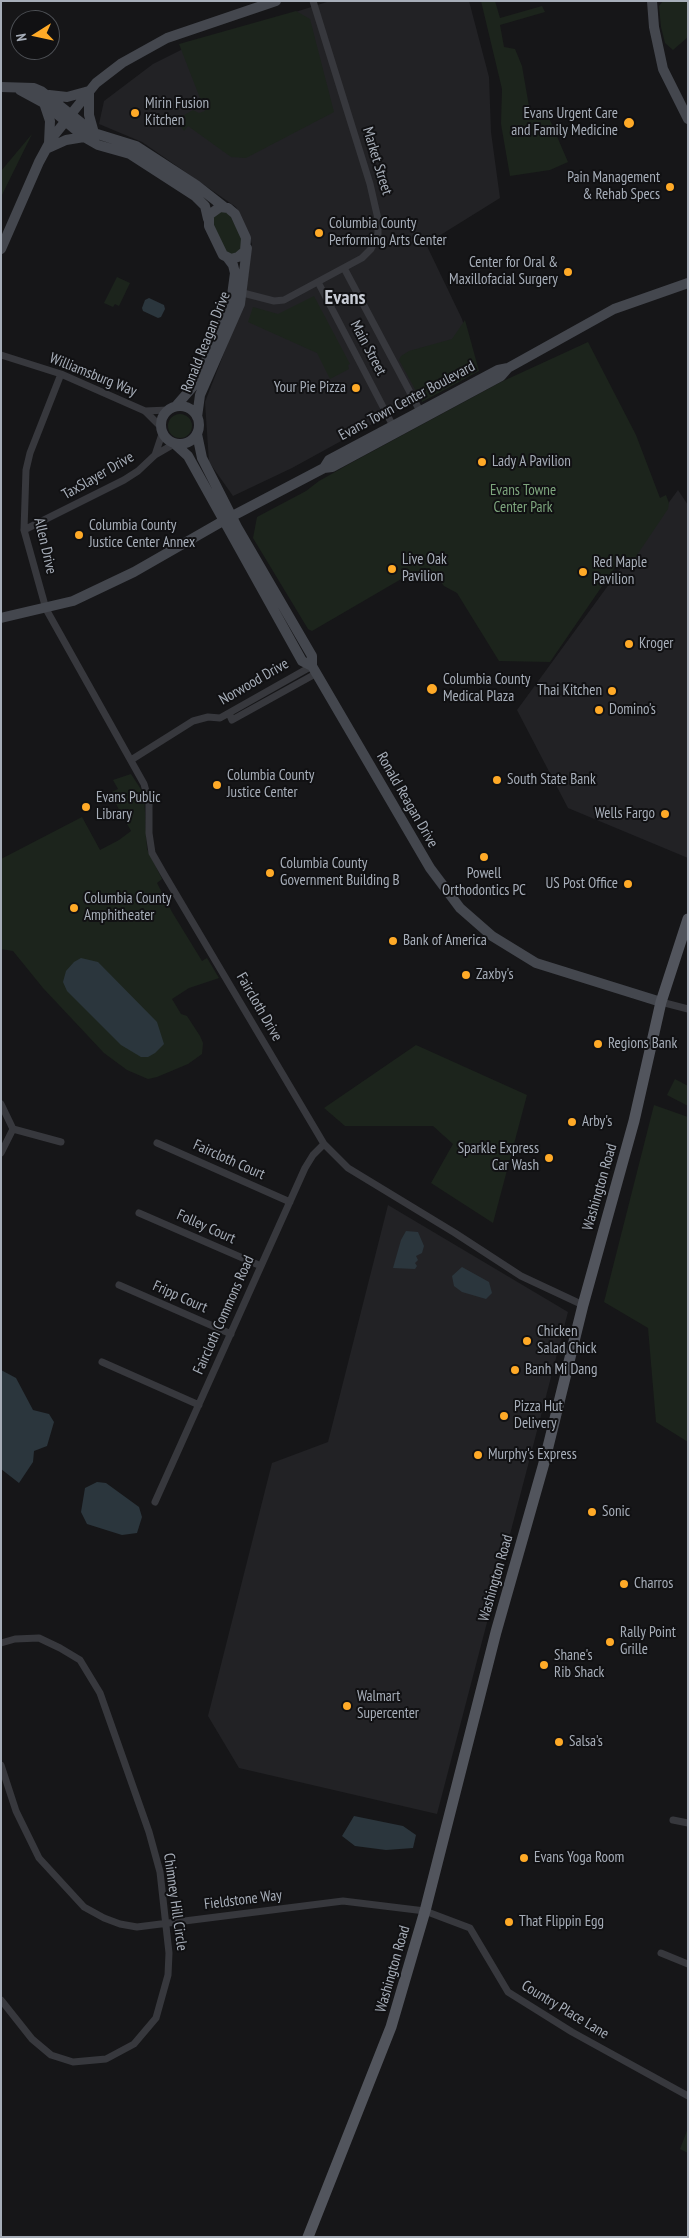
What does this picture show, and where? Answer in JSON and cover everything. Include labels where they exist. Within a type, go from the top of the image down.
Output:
[{"type":"main road","name":"Washington Road","points":[[308,2237],[391,2028],[425,1911],[496,1632],[561,1402],[583,1305],[634,1121],[660,1002],[688,919]]},
{"type":"street","points":[[1,249],[48,146],[89,91],[110,71],[160,42],[276,1]]},
{"type":"street","name":"Market Street","points":[[243,294],[280,301],[362,258],[371,249],[378,234],[378,219],[370,184],[313,1]]},
{"type":"street","points":[[652,1],[654,27],[664,69],[688,119]]},
{"type":"street","points":[[1,87],[17,89],[47,99],[67,97],[89,91]]},
{"type":"street","points":[[48,146],[89,135],[89,91]]},
{"type":"street","points":[[47,99],[50,121],[48,146]]},
{"type":"street","name":"Ronald Reagan Drive","points":[[47,99],[89,135],[136,146],[148,160],[199,199],[205,206],[208,226],[220,251],[231,262],[235,273],[231,303],[196,383],[162,417],[161,430],[167,440],[188,456],[228,519]]},
{"type":"street","name":"Ronald Reagan Drive","points":[[148,160],[235,214],[246,238],[247,248],[243,294],[236,316],[200,395],[197,434],[202,458],[228,519],[302,661],[314,669],[430,868],[460,908],[492,936],[536,962],[660,1002]]},
{"type":"street","points":[[208,219],[212,211],[224,207]]},
{"type":"street","points":[[227,257],[238,258],[247,248]]},
{"type":"street","name":"Main Street","points":[[344,268],[421,415]]},
{"type":"street","name":"Main Street","points":[[318,282],[395,429]]},
{"type":"street","name":"Evans Town Center Boulevard","points":[[1,618],[46,609],[73,601],[134,572],[324,468],[329,460],[501,376],[508,368],[614,309],[688,283]]},
{"type":"street","name":"Williamsburg Way","points":[[1,355],[61,374],[145,411],[161,430]]},
{"type":"street","name":"Allen Drive","points":[[46,609],[24,530],[26,470],[32,446],[61,374]]},
{"type":"street","name":"Ronald Reagan Drive","points":[[172,408],[191,409],[197,417]]},
{"type":"street","name":"Williamsburg Way","points":[[145,411],[172,408]]},
{"type":"street","name":"TaxSlayer Drive","points":[[155,456],[161,430]]},
{"type":"street","points":[[175,445],[188,443],[197,434]]},
{"type":"street","name":"TaxSlayer Drive","points":[[24,530],[124,480],[155,456],[175,445]]},
{"type":"street","name":"Faircloth Drive","points":[[46,609],[144,784],[149,802],[149,833],[152,853],[324,1144],[348,1168],[521,1276],[583,1305]]},
{"type":"street","name":"Norwood Drive","points":[[131,760],[192,721],[208,717],[216,719],[230,716],[314,669]]},
{"type":"street","points":[[660,1002],[688,1009]]},
{"type":"street","points":[[1,1104],[13,1129],[61,1142]]},
{"type":"street","points":[[1,1153],[13,1129]]},
{"type":"street","name":"Faircloth Court","points":[[158,1143],[290,1202]]},
{"type":"street","name":"Faircloth Commons Road","points":[[155,1502],[310,1159],[324,1144]]},
{"type":"street","name":"Folley Court","points":[[139,1213],[261,1266]]},
{"type":"street","name":"Fripp Court","points":[[119,1284],[231,1334]]},
{"type":"street","points":[[102,1362],[199,1405]]},
{"type":"street","name":"Chimney Hill Circle","points":[[1,1643],[15,1639],[39,1638],[60,1648],[80,1660],[100,1693],[149,1832],[160,1872],[167,1923],[168,1975],[156,2018],[134,2044],[106,2059],[90,2062],[73,2062],[51,2054],[32,2039],[1,2000]]},
{"type":"street","name":"Fieldstone Way","points":[[1,1765],[26,1835],[39,1858],[69,1894],[84,1907],[120,1924],[137,1927],[343,1901],[425,1911]]},
{"type":"street","points":[[673,1820],[688,1823]]},
{"type":"street","name":"Country Place Lane","points":[[425,1911],[470,1928],[508,1992],[572,2032],[688,2096]]},
{"type":"street","points":[[662,1953],[688,1964]]},
{"type":"shaded area","points":[[330,1],[469,1],[489,77],[491,132],[500,198],[426,244],[462,319],[476,367],[292,468],[233,496],[209,462],[205,402],[245,299],[252,244],[236,207],[142,142],[99,124],[104,101],[153,64],[189,46]]},
{"type":"shaded area","points":[[149,298],[164,305],[165,309],[161,317],[158,318],[143,311],[142,308],[145,300]]},
{"type":"shaded area","points":[[678,490],[688,505],[688,858],[568,808],[517,710]]},
{"type":"shaded area","points":[[81,958],[98,962],[157,1022],[164,1044],[155,1053],[148,1057],[141,1057],[121,1045],[67,991],[63,982],[66,971],[74,962]]},
{"type":"shaded area","points":[[388,1205],[568,1312],[437,1814],[239,1768],[208,1716],[272,1463],[328,1442]]},
{"type":"shaded area","points":[[406,1231],[418,1232],[424,1246],[422,1253],[416,1256],[418,1260],[415,1263],[417,1266],[415,1269],[393,1268],[401,1240]]},
{"type":"shaded area","points":[[462,1267],[489,1282],[492,1293],[486,1299],[462,1292],[454,1286],[452,1276]]},
{"type":"shaded area","points":[[1,1370],[16,1378],[33,1410],[49,1414],[54,1422],[47,1446],[34,1451],[33,1462],[19,1483],[1,1469]]},
{"type":"shaded area","points":[[97,1482],[106,1483],[139,1507],[142,1517],[137,1533],[122,1535],[87,1524],[81,1512],[85,1488]]},
{"type":"shaded area","points":[[354,1816],[403,1826],[416,1835],[413,1848],[386,1850],[355,1846],[342,1836]]},
{"type":"green space","points":[[481,1],[495,1],[500,18],[542,6],[545,12],[500,25],[504,47],[515,49],[522,66],[530,112],[546,111],[568,162],[550,170],[510,176],[501,124],[502,89]]},
{"type":"green space","points":[[663,1],[688,1],[688,37],[673,50],[665,43],[661,27],[659,6]]},
{"type":"green space","points":[[296,11],[310,19],[334,112],[246,158],[231,157],[188,126],[184,131],[177,119],[193,110],[199,113],[205,111],[179,44]]},
{"type":"green space","points":[[32,134],[1,197],[1,171]]},
{"type":"green space","points":[[219,212],[228,212],[243,240],[243,248],[233,255],[227,253],[212,225],[213,217]]},
{"type":"green space","points":[[117,277],[130,283],[119,306],[115,304],[113,307],[104,303]]},
{"type":"green space","points":[[314,296],[350,364],[348,365],[349,369],[330,379],[317,353],[248,322],[253,307],[278,314]]},
{"type":"green space","points":[[465,320],[479,371],[422,402],[399,360],[401,356],[409,351],[452,339]]},
{"type":"green space","name":"Evans Towne Center Park","points":[[588,342],[636,435],[660,498],[666,495],[669,503],[668,509],[631,564],[620,560],[550,662],[499,661],[457,593],[444,586],[436,576],[415,571],[312,631],[308,629],[253,538],[257,517],[306,491],[319,481],[351,463],[501,382]]},
{"type":"green space","points":[[180,414],[189,417],[192,426],[189,435],[180,438],[171,435],[168,426],[171,417]]},
{"type":"green space","points":[[131,774],[144,794],[147,849],[162,879],[157,883],[202,961],[207,958],[219,978],[189,988],[172,999],[181,1014],[187,1016],[200,1036],[203,1043],[202,1054],[188,1064],[148,1079],[127,1070],[104,1053],[43,988],[13,951],[1,949],[1,859],[82,817],[100,850],[119,840],[131,831],[110,793],[118,789],[113,780]]},
{"type":"green space","points":[[416,1045],[527,1095],[493,1223],[431,1183],[453,1144],[433,1126],[345,1126],[324,1108]]},
{"type":"green space","points":[[675,1079],[688,1086],[688,1106],[667,1095]]},
{"type":"green space","points":[[654,1105],[688,1117],[688,1442],[656,1422],[648,1328],[604,1302]]},
{"type":"green space","points":[[688,2128],[688,2153],[680,2149]]},
{"type":"place","name":"Mirin Fusion Kitchen","points":[[135,113]]},
{"type":"place","name":"Evans Urgent Care and Family Medicine","points":[[629,123]]},
{"type":"place","name":"Pain Management & Rehab Specs","points":[[670,187]]},
{"type":"place","name":"Columbia County Performing Arts Center","points":[[319,233]]},
{"type":"place","name":"Center for Oral & Maxillofacial Surgery","points":[[568,272]]},
{"type":"place","name":"Your Pie Pizza","points":[[356,388]]},
{"type":"place","name":"Lady A Pavilion","points":[[482,462]]},
{"type":"place","name":"Columbia County Justice Center Annex","points":[[79,535]]},
{"type":"place","name":"Live Oak Pavilion","points":[[392,569]]},
{"type":"place","name":"Red Maple Pavilion","points":[[583,572]]},
{"type":"place","name":"Kroger","points":[[629,644]]},
{"type":"place","name":"Columbia County Medical Plaza","points":[[432,689]]},
{"type":"place","name":"Thai Kitchen","points":[[612,691]]},
{"type":"place","name":"Domino's","points":[[599,710]]},
{"type":"place","name":"South State Bank","points":[[497,780]]},
{"type":"place","name":"Columbia County Justice Center","points":[[217,785]]},
{"type":"place","name":"Evans Public Library","points":[[86,807]]},
{"type":"place","name":"Wells Fargo","points":[[665,814]]},
{"type":"place","name":"Powell Orthodontics PC","points":[[484,857]]},
{"type":"place","name":"Columbia County Government Building B","points":[[270,873]]},
{"type":"place","name":"US Post Office","points":[[628,884]]},
{"type":"place","name":"Columbia County Amphitheater","points":[[74,908]]},
{"type":"place","name":"Bank of America","points":[[393,941]]},
{"type":"place","name":"Zaxby's","points":[[466,975]]},
{"type":"place","name":"Regions Bank","points":[[598,1044]]},
{"type":"place","name":"Arby's","points":[[572,1122]]},
{"type":"place","name":"Sparkle Express Car Wash","points":[[549,1158]]},
{"type":"place","name":"Chicken Salad Chick","points":[[527,1341]]},
{"type":"place","name":"Banh Mi Dang","points":[[515,1370]]},
{"type":"place","name":"Pizza Hut Delivery","points":[[504,1416]]},
{"type":"place","name":"Murphy's Express","points":[[478,1455]]},
{"type":"place","name":"Sonic","points":[[592,1512]]},
{"type":"place","name":"Charros","points":[[624,1584]]},
{"type":"place","name":"Rally Point Grille","points":[[610,1642]]},
{"type":"place","name":"Shane's Rib Shack","points":[[544,1665]]},
{"type":"place","name":"Walmart Supercenter","points":[[347,1706]]},
{"type":"place","name":"Salsa's","points":[[559,1742]]},
{"type":"place","name":"Evans Yoga Room","points":[[524,1858]]},
{"type":"place","name":"That Flippin Egg","points":[[509,1922]]},
{"type":"district","name":"Evans","points":[[345,298]]}]
